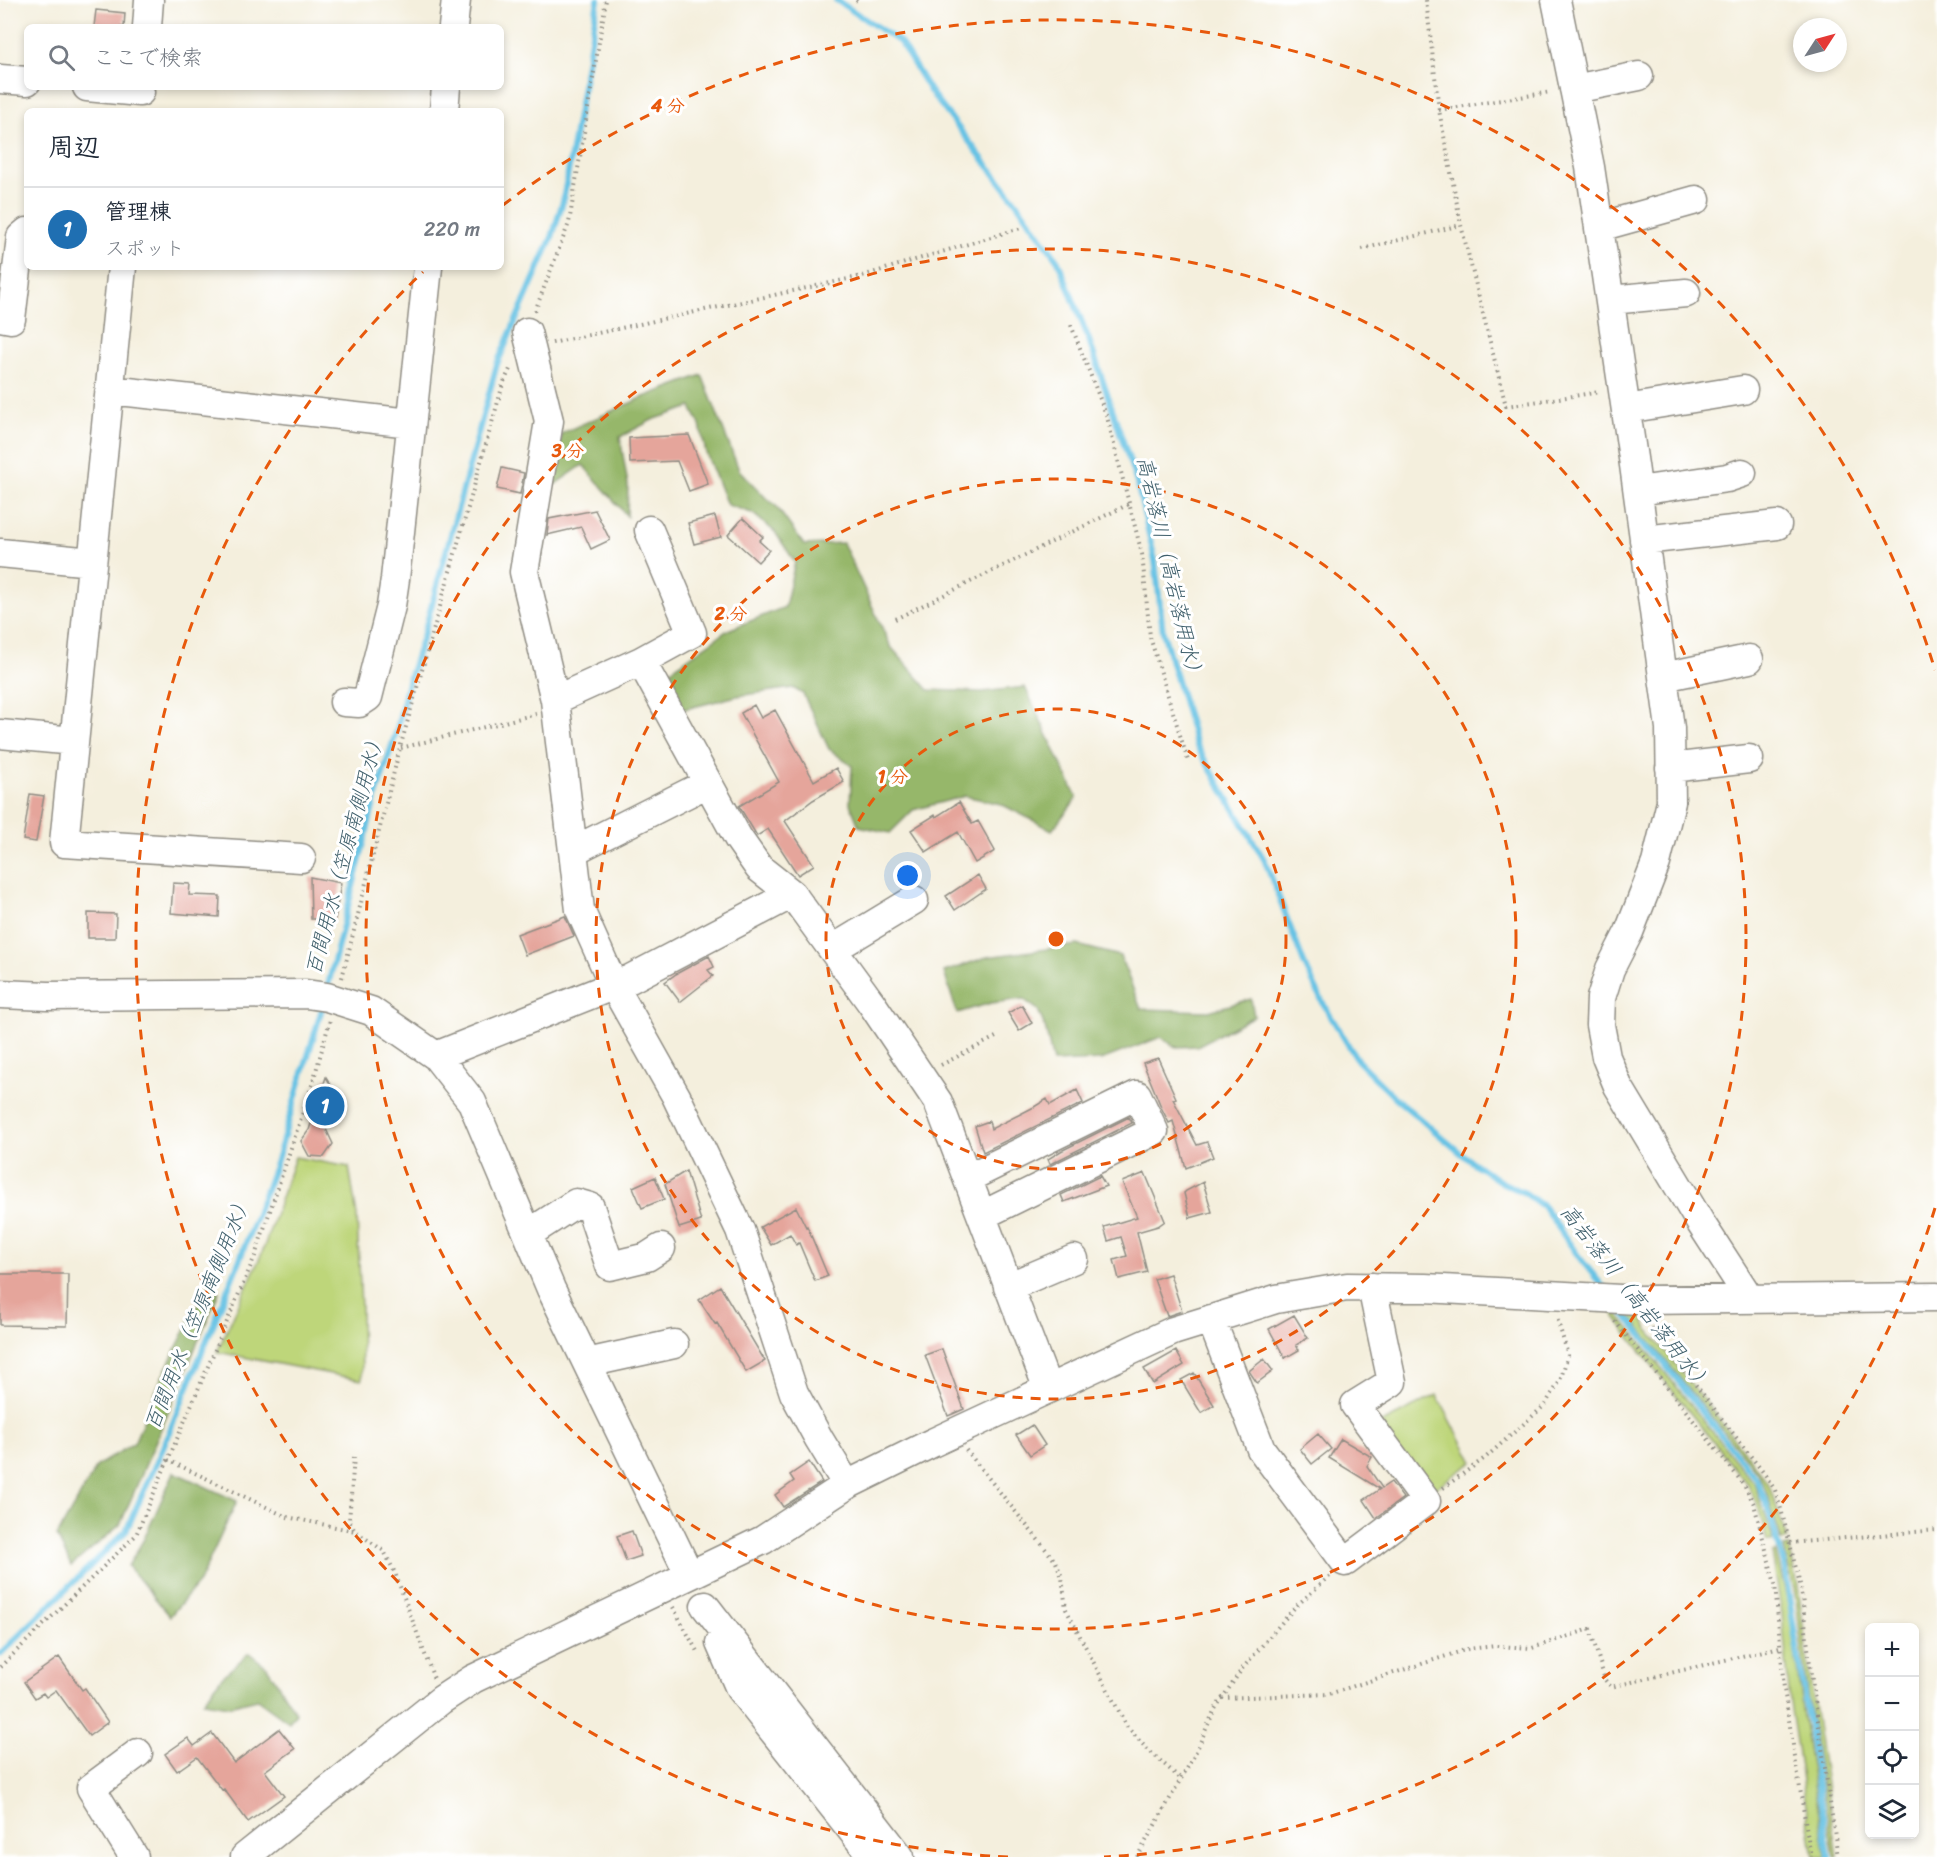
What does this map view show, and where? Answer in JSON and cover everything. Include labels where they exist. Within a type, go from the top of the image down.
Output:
[{"type":"street","points":[[147,24],[149,0]]},
{"type":"street","points":[[453,24],[456,0]]},
{"type":"street","points":[[1556,0],[1590,167],[1638,491],[1670,729],[1671,802],[1656,863],[1629,932],[1610,969],[1601,998],[1600,1025],[1606,1058],[1618,1086],[1700,1222],[1750,1299]]},
{"type":"street","points":[[1574,89],[1639,76]]},
{"type":"street","points":[[0,79],[24,81]]},
{"type":"street","points":[[103,90],[140,97]]},
{"type":"street","points":[[444,108],[446,90]]},
{"type":"street","points":[[1599,227],[1696,200]]},
{"type":"street","points":[[0,317],[11,319],[21,237],[24,234]]},
{"type":"street","points":[[122,270],[64,843],[301,858]]},
{"type":"street","points":[[344,702],[359,703],[368,696],[391,606],[428,270]]},
{"type":"street","points":[[1610,300],[1686,293]]},
{"type":"street","points":[[529,340],[549,421],[524,572],[555,704],[580,910],[614,986],[676,1096],[740,1230],[794,1392],[819,1439],[848,1485]]},
{"type":"street","points":[[110,390],[411,423]]},
{"type":"street","points":[[1624,399],[1743,390]]},
{"type":"street","points":[[1638,491],[1727,478],[1742,473]]},
{"type":"street","points":[[1644,540],[1777,525]]},
{"type":"street","points":[[555,704],[692,633],[650,530]]},
{"type":"street","points":[[0,553],[93,562]]},
{"type":"street","points":[[1663,677],[1749,659]]},
{"type":"street","points":[[641,661],[738,838],[759,868],[792,894],[921,1074],[938,1102],[1048,1389]]},
{"type":"street","points":[[0,734],[75,741]]},
{"type":"street","points":[[1670,768],[1749,759]]},
{"type":"street","points":[[573,851],[708,783]]},
{"type":"street","points":[[436,1056],[630,979],[792,894]]},
{"type":"street","points":[[833,949],[914,900]]},
{"type":"street","points":[[0,994],[48,996],[306,993],[371,1011],[436,1056],[472,1102],[551,1289],[689,1574]]},
{"type":"street","points":[[968,1178],[1137,1095],[1154,1131],[983,1215]]},
{"type":"street","points":[[528,1234],[576,1203],[590,1207],[610,1266],[647,1257],[661,1248]]},
{"type":"street","points":[[1008,1287],[1074,1259]]},
{"type":"street","points":[[245,1857],[441,1700],[473,1679],[763,1540],[848,1485],[952,1433],[1173,1331],[1276,1299],[1347,1287],[1425,1288],[1638,1300],[1937,1297]]},
{"type":"street","points":[[1211,1319],[1261,1449],[1345,1562],[1426,1501],[1355,1405],[1392,1382],[1372,1287]]},
{"type":"street","points":[[587,1363],[674,1344]]},
{"type":"street","points":[[873,1857],[740,1689],[705,1606],[900,1857]]},
{"type":"street","points":[[134,1857],[91,1788],[138,1754]]},
{"type":"path","points":[[0,1667],[136,1535],[255,1256],[313,1082],[400,748],[503,384],[529,340],[569,223],[606,0]]},
{"type":"path","points":[[1426,0],[1439,110],[1461,225],[1506,406],[1624,399]]},
{"type":"path","points":[[1439,110],[1574,89]]},
{"type":"path","points":[[1362,249],[1461,225]]},
{"type":"path","points":[[529,340],[862,276],[1021,228]]},
{"type":"path","points":[[1071,325],[1107,417],[1142,554],[1150,637],[1188,761]]},
{"type":"path","points":[[895,619],[1129,504]]},
{"type":"path","points":[[400,748],[555,704]]},
{"type":"path","points":[[921,1074],[996,1037]]},
{"type":"path","points":[[1426,1501],[1494,1451],[1544,1406],[1560,1382],[1568,1355],[1555,1312],[1556,1296]]},
{"type":"path","points":[[1598,1299],[1745,1486],[1754,1504],[1775,1584],[1784,1689],[1811,1857]]},
{"type":"path","points":[[1638,1300],[1648,1325],[1775,1490],[1801,1588],[1838,1857]]},
{"type":"path","points":[[952,1433],[1056,1562],[1062,1577],[1066,1609],[1127,1727],[1147,1749],[1181,1779]]},
{"type":"path","points":[[354,1457],[349,1521],[356,1531],[384,1551],[395,1573],[441,1700]]},
{"type":"path","points":[[168,1460],[287,1517],[356,1531]]},
{"type":"path","points":[[1790,1544],[1937,1530]]},
{"type":"path","points":[[1137,1857],[1194,1756],[1215,1709],[1242,1669],[1296,1606],[1345,1562]]},
{"type":"path","points":[[1222,1698],[1329,1694],[1468,1649],[1496,1646],[1532,1648],[1590,1629],[1605,1680],[1611,1687],[1780,1647]]},
{"type":"green space","points":[[702,375],[739,470],[776,506],[804,545],[843,543],[891,647],[929,690],[982,692],[1025,687],[1077,798],[1052,830],[1001,804],[965,796],[913,810],[890,833],[859,826],[850,804],[852,766],[829,749],[803,694],[793,688],[737,696],[681,710],[664,675],[728,630],[785,607],[795,562],[775,532],[752,513],[727,505],[706,453],[700,425],[691,407],[652,420],[620,437],[628,485],[627,516],[583,465],[551,487],[562,433],[644,397]]},
{"type":"green space","points":[[1077,945],[1120,956],[1141,1009],[1209,1011],[1251,999],[1254,1016],[1197,1046],[1175,1047],[1161,1037],[1101,1060],[1053,1062],[1045,1027],[1038,1010],[1023,999],[991,1003],[957,1013],[944,972],[987,957]]},
{"type":"green space","points":[[295,1157],[349,1167],[357,1216],[362,1380],[217,1352],[262,1253]]},
{"type":"green space","points":[[207,1286],[219,1292],[120,1525],[71,1566],[57,1536],[97,1466],[134,1443],[162,1377]]},
{"type":"green space","points":[[1609,1308],[1614,1309],[1755,1485],[1774,1541],[1767,1541],[1757,1503],[1747,1484]]},
{"type":"green space","points":[[1623,1308],[1638,1308],[1646,1327],[1769,1485],[1787,1539],[1782,1541],[1765,1488],[1756,1471]]},
{"type":"green space","points":[[1437,1395],[1473,1462],[1425,1495],[1374,1427]]},
{"type":"green space","points":[[174,1472],[237,1501],[199,1582],[170,1616],[128,1566],[144,1539]]},
{"type":"green space","points":[[1789,1547],[1798,1586],[1837,1857],[1834,1857],[1807,1692],[1796,1598],[1784,1548]]},
{"type":"green space","points":[[1776,1552],[1790,1611],[1803,1717],[1826,1857],[1814,1857],[1790,1703],[1782,1614],[1772,1553]]},
{"type":"green space","points":[[249,1653],[267,1667],[296,1713],[289,1722],[257,1699],[229,1706],[203,1702],[222,1677]]},
{"type":"building","points":[[96,10],[125,13],[124,24],[94,24]]},
{"type":"building","points":[[689,435],[708,484],[689,491],[677,461],[630,463],[629,438]]},
{"type":"building","points":[[502,468],[524,473],[520,494],[497,489]]},
{"type":"building","points":[[595,510],[610,540],[591,549],[581,527],[547,535],[549,519]]},
{"type":"building","points":[[715,516],[721,537],[694,544],[688,523]]},
{"type":"building","points":[[743,518],[763,537],[759,541],[769,550],[758,562],[728,535]]},
{"type":"building","points":[[754,705],[761,718],[775,710],[814,781],[836,768],[844,782],[813,800],[785,821],[814,865],[798,875],[768,829],[757,836],[739,806],[779,782],[741,713]]},
{"type":"building","points":[[30,794],[44,796],[36,842],[23,840]]},
{"type":"building","points":[[959,802],[972,824],[978,821],[995,851],[975,863],[958,832],[926,852],[911,830]]},
{"type":"building","points":[[978,875],[986,889],[955,910],[946,896]]},
{"type":"building","points":[[310,877],[341,883],[335,919],[311,919]]},
{"type":"building","points":[[173,883],[190,884],[189,895],[220,896],[219,917],[171,913]]},
{"type":"building","points":[[88,913],[116,914],[115,938],[88,938]]},
{"type":"building","points":[[565,916],[574,936],[525,955],[517,934]]},
{"type":"building","points":[[709,956],[714,967],[708,970],[713,976],[680,1002],[665,982]]},
{"type":"building","points":[[1022,1005],[1032,1023],[1019,1031],[1008,1013]]},
{"type":"building","points":[[1158,1058],[1176,1098],[1173,1099],[1197,1145],[1207,1142],[1213,1157],[1186,1168],[1173,1121],[1169,1123],[1143,1063]]},
{"type":"building","points":[[326,1077],[337,1095],[326,1129],[333,1144],[324,1157],[309,1156],[301,1141],[309,1130]]},
{"type":"building","points":[[1077,1090],[1083,1103],[983,1152],[975,1126],[989,1121],[991,1129],[1047,1099],[1050,1105]]},
{"type":"building","points":[[1129,1117],[1132,1123],[1050,1164],[1048,1159],[1061,1151]]},
{"type":"building","points":[[686,1171],[701,1221],[679,1228],[665,1184]]},
{"type":"building","points":[[1145,1173],[1165,1221],[1158,1226],[1137,1232],[1147,1272],[1119,1279],[1114,1260],[1127,1256],[1121,1237],[1108,1241],[1104,1227],[1137,1217],[1122,1182]]},
{"type":"building","points":[[1100,1176],[1106,1186],[1064,1202],[1061,1195]]},
{"type":"building","points":[[655,1177],[664,1199],[642,1208],[633,1187]]},
{"type":"building","points":[[1203,1182],[1212,1212],[1190,1218],[1184,1193]]},
{"type":"building","points":[[796,1207],[807,1226],[828,1276],[815,1281],[799,1243],[796,1245],[790,1234],[771,1245],[760,1227]]},
{"type":"building","points":[[0,1274],[68,1274],[67,1326],[0,1325]]},
{"type":"building","points":[[1170,1274],[1182,1311],[1167,1316],[1154,1279]]},
{"type":"building","points":[[720,1286],[765,1361],[746,1372],[717,1323],[715,1324],[699,1300]]},
{"type":"building","points":[[1294,1315],[1308,1338],[1296,1345],[1299,1350],[1285,1358],[1269,1329]]},
{"type":"building","points":[[942,1349],[964,1409],[948,1416],[925,1355]]},
{"type":"building","points":[[1176,1351],[1184,1365],[1153,1384],[1144,1369]]},
{"type":"building","points":[[1264,1359],[1273,1371],[1257,1383],[1249,1371]]},
{"type":"building","points":[[1194,1373],[1214,1405],[1201,1413],[1181,1380]]},
{"type":"building","points":[[1032,1425],[1045,1445],[1030,1455],[1016,1435]]},
{"type":"building","points":[[1318,1434],[1331,1449],[1312,1464],[1300,1449]]},
{"type":"building","points":[[1341,1439],[1372,1457],[1367,1466],[1382,1488],[1391,1482],[1403,1498],[1376,1518],[1364,1500],[1380,1489],[1329,1458]]},
{"type":"building","points":[[809,1462],[822,1482],[783,1507],[775,1495],[794,1481],[790,1475]]},
{"type":"building","points":[[632,1531],[641,1556],[626,1561],[617,1536]]},
{"type":"building","points":[[59,1657],[82,1690],[85,1688],[108,1722],[89,1736],[56,1690],[46,1697],[43,1693],[35,1698],[24,1682]]},
{"type":"building","points":[[279,1729],[295,1749],[265,1771],[284,1796],[248,1822],[197,1757],[177,1771],[165,1754],[188,1738],[194,1746],[212,1733],[234,1763]]},
{"type":"waterway","name":"百間用水（笠原南側用水）","points":[[327,989],[375,799],[424,633],[497,364],[552,237],[563,201],[598,0]]},
{"type":"waterway","name":"高岩落川（高岩落用水）","points":[[836,0],[900,42],[930,91],[1016,202],[1058,261],[1089,340],[1137,483],[1155,560],[1163,632],[1196,745],[1265,861],[1304,963],[1325,1007],[1358,1061],[1394,1097],[1469,1160],[1544,1207],[1604,1288]]},
{"type":"waterway","name":"百間用水（笠原南側用水）","points":[[0,1654],[126,1531],[238,1264],[276,1163],[323,1005]]},
{"type":"waterway","name":"高岩落川（高岩落用水）","points":[[1620,1308],[1756,1479],[1767,1505],[1784,1564],[1829,1857]]},
{"type":"place","name":"管理棟","points":[[325,1106]]}]
